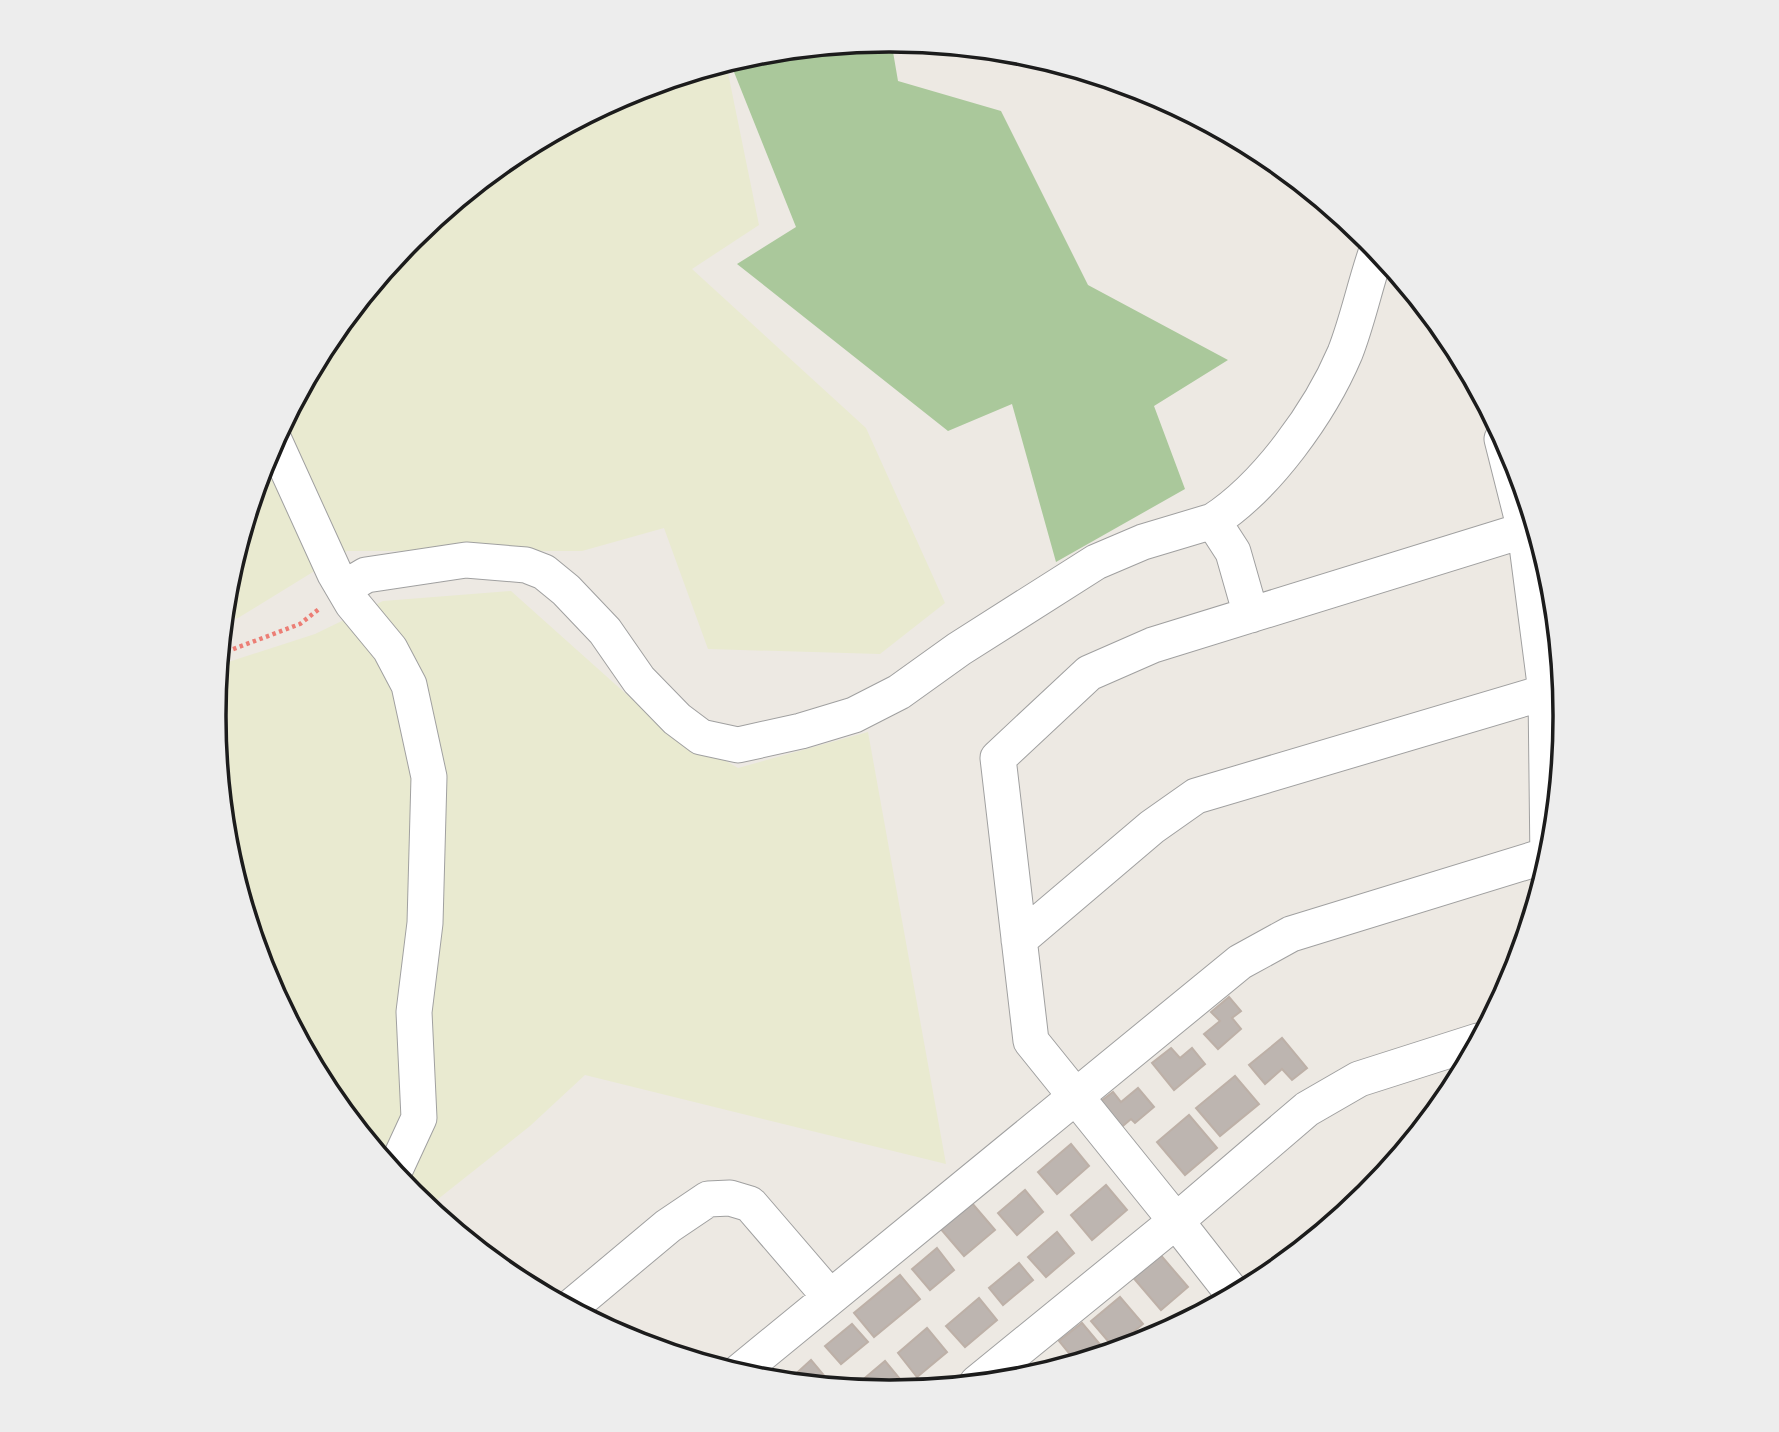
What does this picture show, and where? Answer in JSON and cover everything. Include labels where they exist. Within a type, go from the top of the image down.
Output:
[{"type":"street","points":[[344,588],[366,575],[466,560],[526,565],[544,572],[566,590],[605,631],[639,680],[677,719],[701,737],[738,745],[854,715],[899,692],[959,649],[1096,562],[1143,542],[1213,521],[1258,482],[1278,460],[1332,382],[1346,350],[1373,263]]},
{"type":"street","points":[[281,454],[344,588],[390,649],[408,685],[429,777],[425,923],[414,1012],[419,1118],[399,1162]]},
{"type":"street","points":[[1519,507],[1525,530],[1546,692],[1547,800]]},
{"type":"street","points":[[1213,521],[1233,552],[1251,615]]},
{"type":"street","points":[[1228,1287],[1031,1041],[998,758],[1089,673],[1153,645],[1525,530]]},
{"type":"street","points":[[1019,940],[1152,827],[1196,796],[1546,692]]},
{"type":"street","points":[[749,1364],[1240,962],[1291,934],[1536,863]]},
{"type":"street","points":[[991,1372],[1307,1109],[1359,1079],[1466,1045]]},
{"type":"street","points":[[578,1301],[686,1212],[708,1199],[750,1204],[830,1297]]},
{"type":"path","points":[[230,650],[300,624],[344,588]]},
{"type":"green space","points":[[893,52],[898,81],[1001,111],[1088,285],[1228,360],[1154,406],[1185,489],[1056,562],[1012,404],[948,431],[737,264],[796,227],[734,71],[803,58]]},
{"type":"green space","points":[[728,73],[759,225],[692,269],[866,428],[945,603],[880,654],[708,649],[664,528],[582,551],[347,551],[234,619],[249,544],[261,503],[294,423],[338,347],[391,279],[452,217],[521,164],[558,141],[636,103]]},
{"type":"green space","points":[[511,591],[653,718],[738,768],[868,732],[946,1164],[585,1075],[530,1126],[436,1200],[420,1185],[363,1120],[315,1048],[294,1009],[261,929],[249,888],[239,845],[227,759],[228,662],[315,634],[383,601]]},
{"type":"building","points":[[1229,997],[1241,1011],[1232,1018],[1241,1029],[1218,1049],[1204,1034],[1220,1021],[1211,1012]]},
{"type":"building","points":[[1282,1038],[1307,1068],[1292,1080],[1282,1069],[1265,1084],[1249,1065]]},
{"type":"building","points":[[1171,1048],[1180,1058],[1192,1048],[1205,1064],[1174,1090],[1152,1063]]},
{"type":"building","points":[[1235,1076],[1259,1104],[1220,1136],[1196,1108]]},
{"type":"building","points":[[1138,1088],[1154,1107],[1135,1123],[1131,1119],[1118,1130],[1096,1105],[1113,1092],[1121,1102]]},
{"type":"building","points":[[1189,1115],[1217,1148],[1185,1175],[1157,1142]]},
{"type":"building","points":[[1071,1144],[1089,1166],[1057,1194],[1038,1172]]},
{"type":"building","points":[[1106,1185],[1127,1210],[1092,1240],[1071,1215]]},
{"type":"building","points":[[1025,1190],[1043,1212],[1017,1235],[998,1213]]},
{"type":"building","points":[[971,1202],[995,1230],[964,1256],[940,1228]]},
{"type":"building","points":[[1057,1232],[1074,1253],[1046,1277],[1028,1257]]},
{"type":"building","points":[[937,1248],[954,1270],[930,1290],[912,1269]]},
{"type":"building","points":[[1158,1252],[1188,1287],[1161,1310],[1131,1275]]},
{"type":"building","points":[[1019,1263],[1033,1280],[1003,1305],[989,1288]]},
{"type":"building","points":[[900,1275],[920,1299],[874,1337],[854,1313]]},
{"type":"building","points":[[1120,1297],[1143,1324],[1132,1333],[1109,1342],[1091,1321]]},
{"type":"building","points":[[979,1298],[997,1320],[965,1347],[946,1326]]},
{"type":"building","points":[[1082,1323],[1100,1345],[1070,1354],[1059,1341]]},
{"type":"building","points":[[852,1324],[868,1342],[841,1364],[825,1346]]},
{"type":"building","points":[[927,1328],[947,1352],[917,1377],[898,1353]]},
{"type":"building","points":[[811,1360],[824,1376],[803,1374],[797,1373]]},
{"type":"building","points":[[885,1361],[900,1380],[890,1380],[864,1379]]}]
